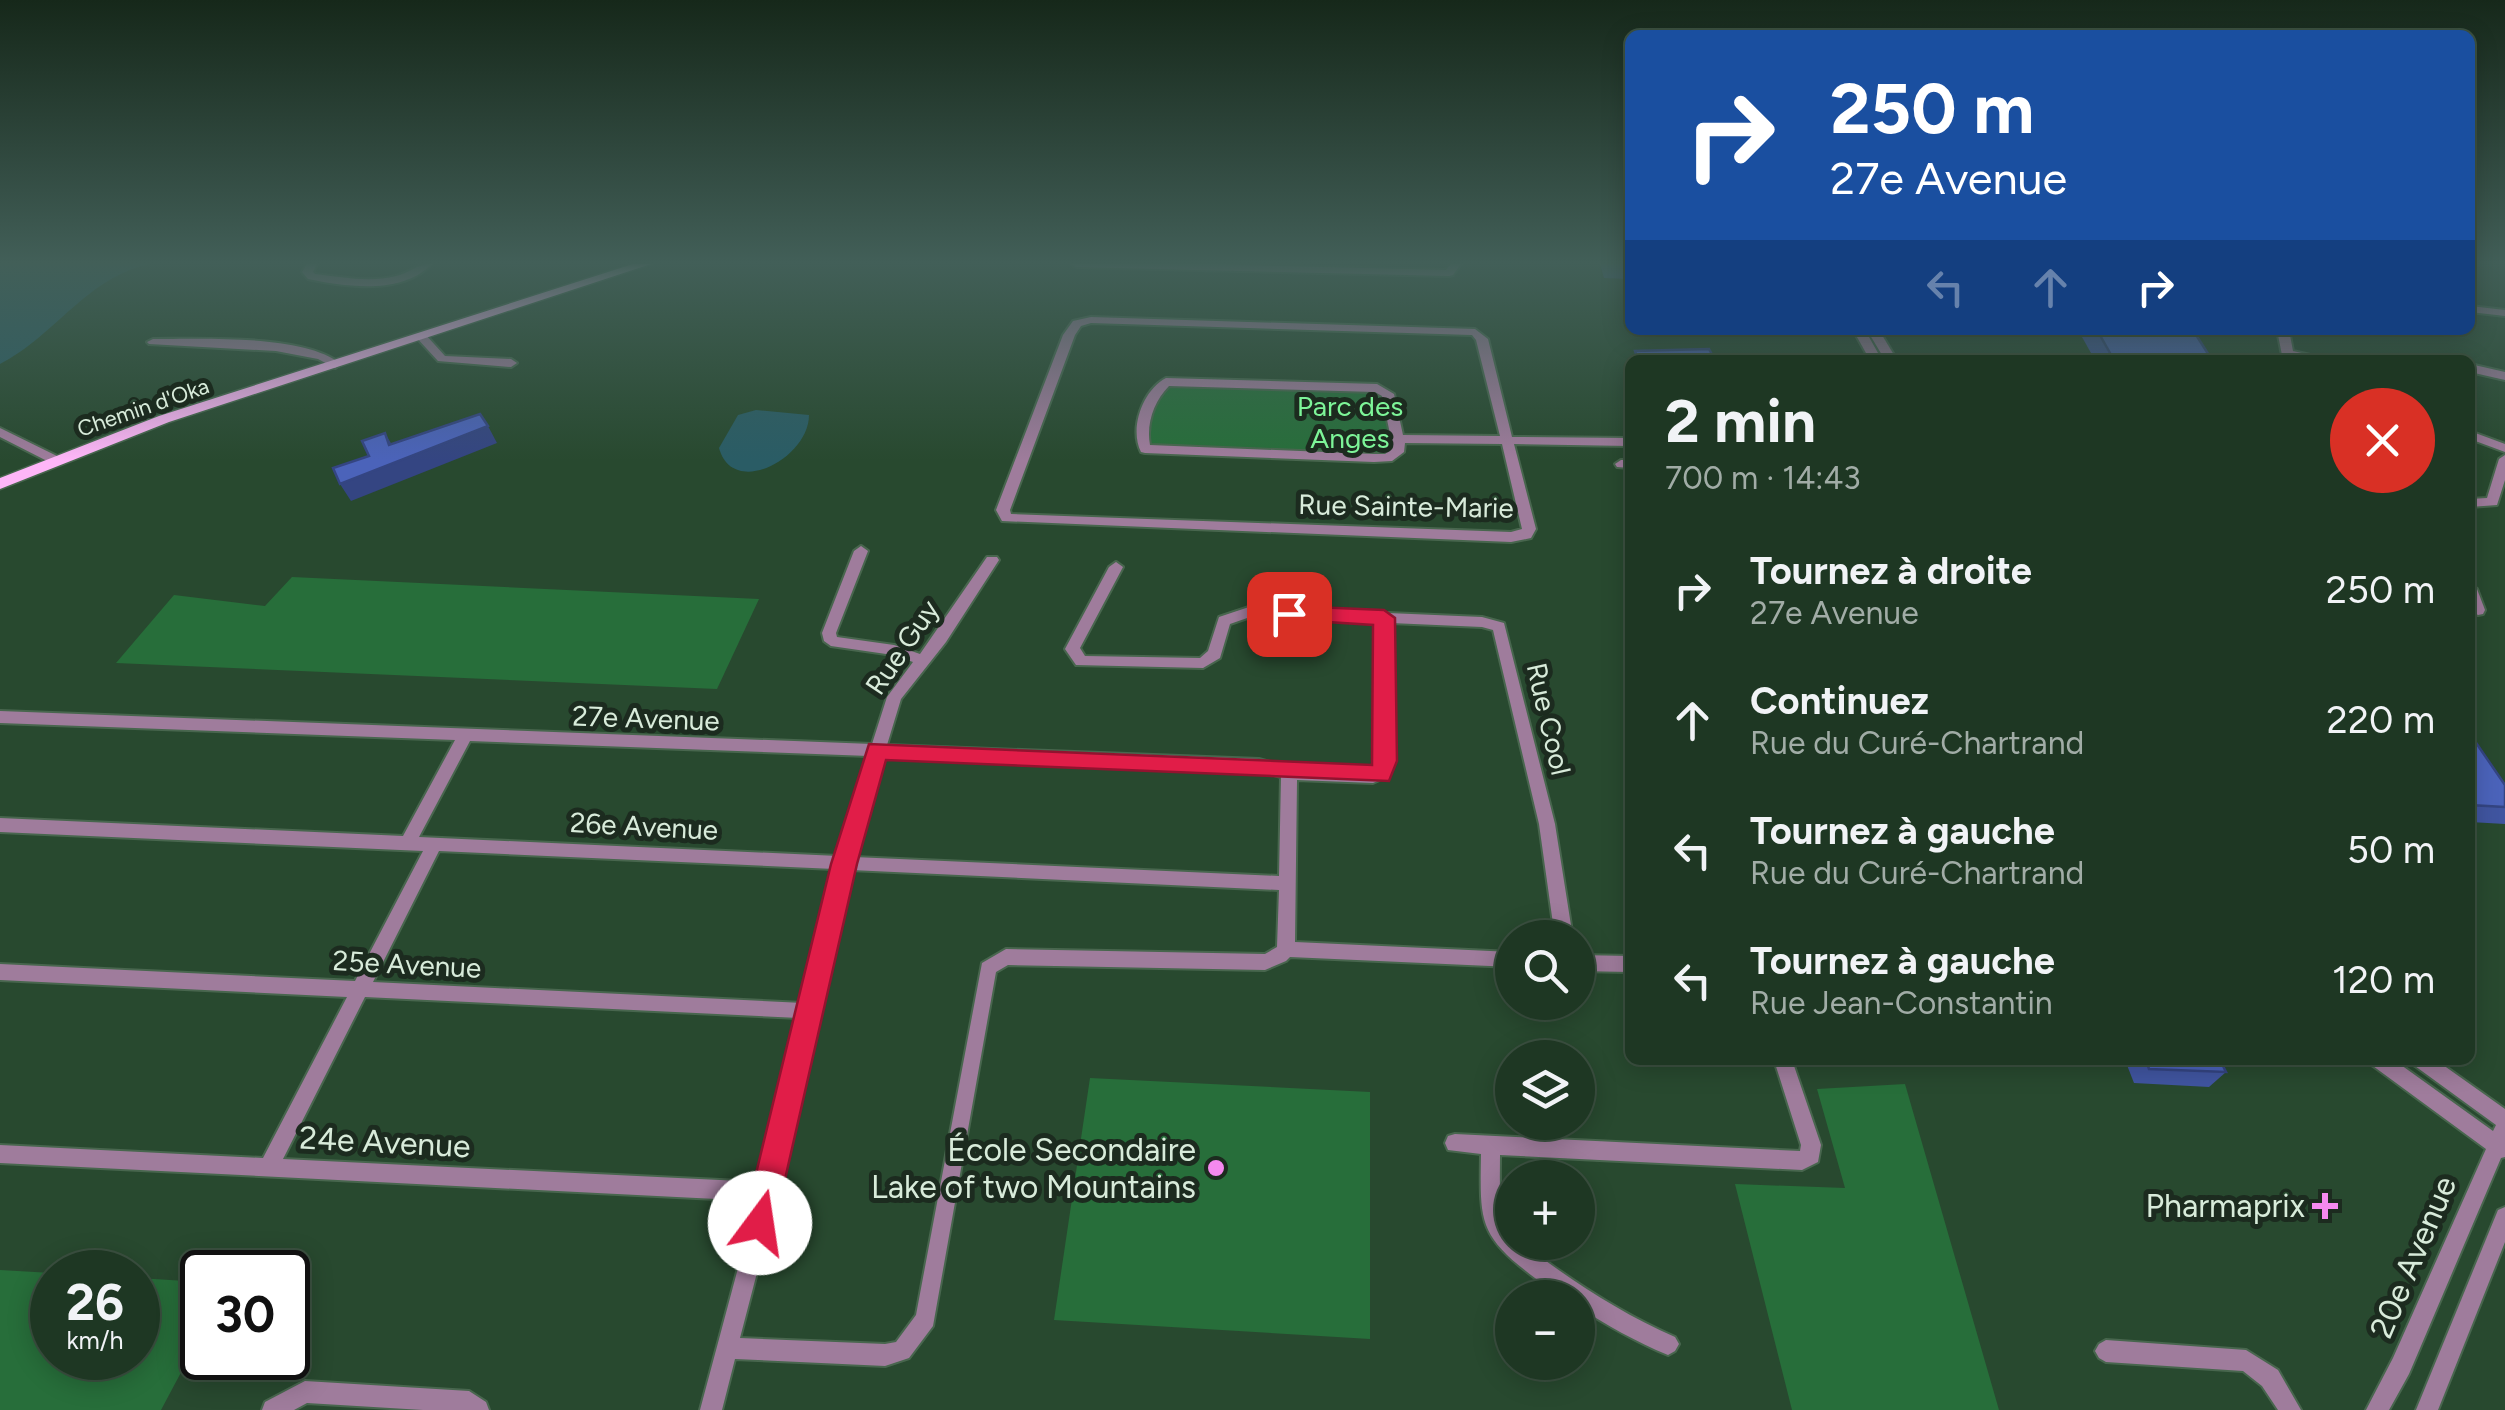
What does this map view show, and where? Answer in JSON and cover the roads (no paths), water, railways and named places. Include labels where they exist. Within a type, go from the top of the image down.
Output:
[{"type":"main road","name":"Chemin d'Oka","points":[[0,484],[54,460],[440,330]]},
{"type":"street","name":"Rue Sainte-Marie","points":[[1072,330],[1004,510],[1006,518],[1526,535],[1530,529],[1482,339],[1475,332],[1405,330]]},
{"type":"street","points":[[421,336],[432,353],[442,358],[511,363]]},
{"type":"street","points":[[152,342],[278,348],[322,356],[334,364]]},
{"type":"street","points":[[2475,369],[2505,376]]},
{"type":"street","points":[[1166,382],[1377,388],[1388,394],[1400,439],[1400,449],[1388,458],[1158,451],[1140,445],[1158,387],[1166,382]]},
{"type":"street","points":[[0,432],[54,460]]},
{"type":"street","points":[[2475,437],[2505,448]]},
{"type":"street","points":[[1400,439],[1625,442]]},
{"type":"street","points":[[2475,503],[2492,502],[2505,459]]},
{"type":"street","points":[[861,551],[829,633],[831,641],[894,650],[923,660]]},
{"type":"street","name":"Rue Guy","points":[[710,1410],[768,1192],[844,864],[894,697],[992,560]]},
{"type":"street","points":[[1116,567],[1072,649],[1082,661],[1203,664],[1215,654],[1224,622],[1249,612],[1384,618]]},
{"type":"street","points":[[2475,602],[2478,610]]},
{"type":"street","name":"27e Avenue","points":[[0,718],[1259,765],[1289,773],[1368,777],[1384,769],[1384,618]]},
{"type":"street","name":"Rue Cool","points":[[1384,618],[1482,622],[1502,630],[1554,859],[1562,920]]},
{"type":"street","points":[[408,842],[464,738]]},
{"type":"street","points":[[1286,949],[1289,773]]},
{"type":"street","name":"26e Avenue","points":[[0,825],[1286,882]]},
{"type":"street","points":[[270,1166],[435,843]]},
{"type":"street","points":[[728,1348],[886,1355],[902,1351],[913,1339],[926,1319],[988,968],[1006,957],[1265,962],[1286,949],[1495,959]]},
{"type":"street","points":[[1595,963],[1625,964]]},
{"type":"street","name":"25e Avenue","points":[[0,972],[812,1011]]},
{"type":"street","points":[[1455,1143],[1790,1162],[1810,1157],[1811,1144],[1785,1065]]},
{"type":"street","points":[[2387,1065],[2503,1136]]},
{"type":"street","points":[[2426,1065],[2503,1136]]},
{"type":"street","name":"20e Avenue","points":[[2377,1410],[2406,1355],[2503,1136]]},
{"type":"street","points":[[1490,1146],[1494,1215],[1504,1239],[1630,1328],[1668,1344]]},
{"type":"street","name":"24e Avenue","points":[[0,1154],[768,1192]]},
{"type":"street","points":[[2427,1410],[2505,1217]]},
{"type":"street","points":[[2106,1351],[2246,1362],[2270,1378],[2290,1410]]},
{"type":"street","points":[[273,1410],[305,1392],[469,1402],[478,1410]]},
{"type":"water","points":[[0,330],[48,330],[20,352],[0,364]]},
{"type":"water","points":[[756,410],[809,415],[806,431],[784,458],[769,467],[739,470],[727,463],[719,448],[738,415]]},
{"type":"place","name":"École Secondaire Lake of two Mountains","points":[[1216,1168]]},
{"type":"place","name":"Pharmaprix","points":[[2325,1206]]},
{"type":"park label","name":"Parc des Anges","points":[[1350,422]]}]
